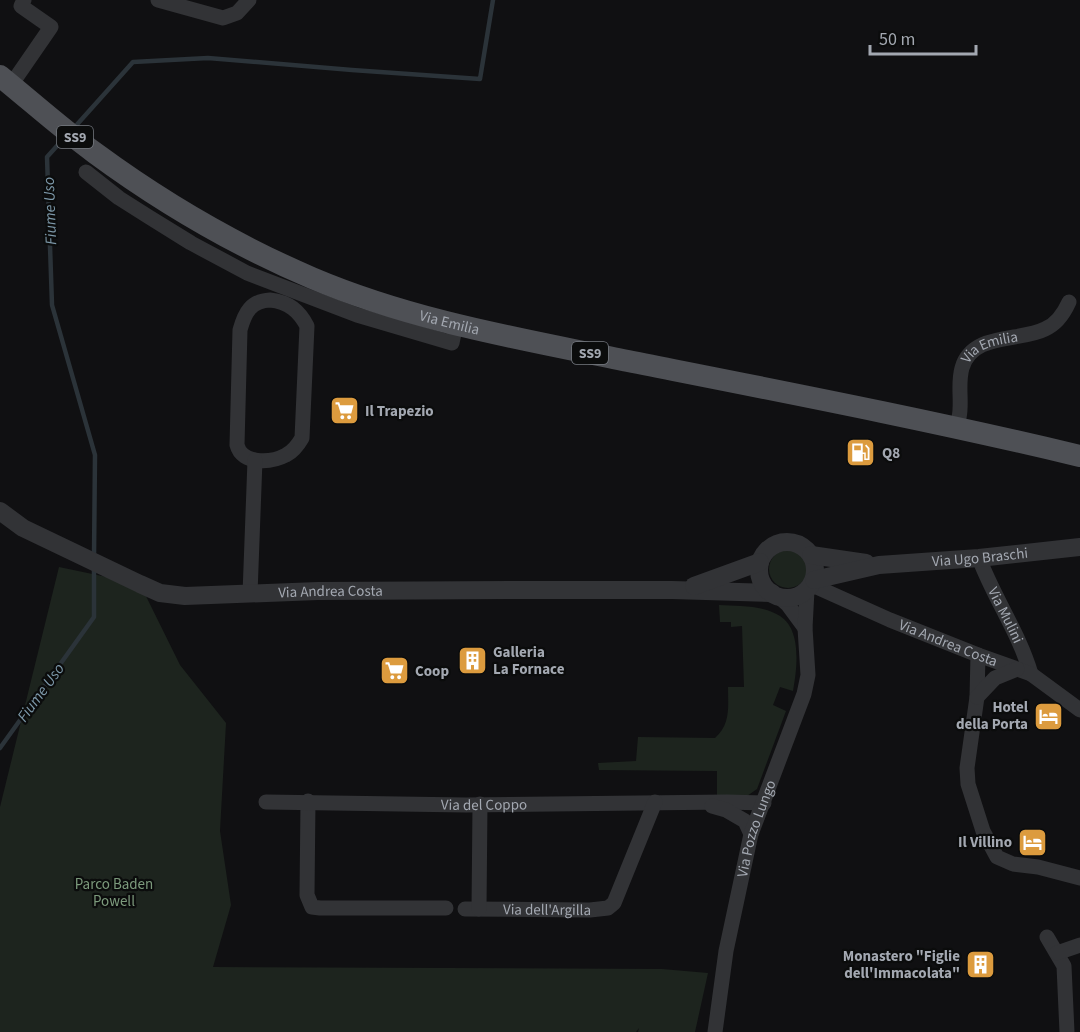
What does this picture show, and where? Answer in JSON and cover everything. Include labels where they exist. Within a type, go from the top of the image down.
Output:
[{"type":"main road","name":"Via Emilia","points":[[12,86],[94,152],[182,212],[313,279],[379,304],[489,332],[957,428],[1080,456]]},
{"type":"street","points":[[12,86],[51,27],[21,6],[24,0]]},
{"type":"street","points":[[158,0],[223,18],[237,13],[249,0]]},
{"type":"street","points":[[86,172],[119,198],[191,243],[247,273],[294,293],[357,315],[452,343],[456,324]]},
{"type":"street","points":[[260,301],[280,301],[300,313],[307,326],[302,438],[286,455],[255,460],[248,459],[240,453],[237,445],[240,330],[252,306],[260,301]]},
{"type":"street","name":"Via Emilia","points":[[957,428],[962,366],[972,352],[987,342],[1029,335],[1046,329],[1063,314],[1069,302]]},
{"type":"street","points":[[250,594],[255,460]]},
{"type":"street","name":"Via Andrea Costa","points":[[0,511],[23,528],[160,593],[192,596],[325,591],[682,590],[775,595]]},
{"type":"street","points":[[775,595],[794,597],[811,585],[816,572],[811,555],[797,543],[788,542],[771,547],[764,554],[760,562],[761,580],[775,595],[788,605],[805,628]]},
{"type":"street","name":"Via Ugo Braschi","points":[[811,555],[879,565],[979,558],[1080,547]]},
{"type":"street","name":"Via Mulini","points":[[979,558],[1025,652],[1024,672]]},
{"type":"street","name":"Via Andrea Costa","points":[[682,590],[760,562]]},
{"type":"street","name":"Via Ugo Braschi","points":[[811,585],[879,565]]},
{"type":"street","name":"Via Andrea Costa","points":[[811,585],[890,620],[1024,672],[1080,710]]},
{"type":"street","name":"Via Pozzo Lungo","points":[[716,1032],[726,951],[752,834],[804,694],[808,675],[805,628],[811,585]]},
{"type":"street","points":[[978,655],[977,698],[967,768],[968,784],[983,831],[997,857],[1013,864],[1038,867],[1080,878]]},
{"type":"street","points":[[977,698],[995,678],[1024,672]]},
{"type":"street","points":[[308,801],[307,895],[312,907],[320,909],[446,909]]},
{"type":"street","name":"Via del Coppo","points":[[266,802],[764,803]]},
{"type":"street","name":"Via dell'Argilla","points":[[480,804],[472,909],[590,910],[608,908],[614,903],[656,802]]},
{"type":"street","name":"Via del Coppo","points":[[700,802],[726,810],[745,820],[752,834]]},
{"type":"street","points":[[1047,936],[1064,966],[1067,1032]]},
{"type":"street","points":[[1057,953],[1080,945]]},
{"type":"green space","points":[[788,550],[802,555],[807,569],[802,583],[788,588],[774,583],[769,569],[774,555]]},
{"type":"green space","name":"Parco Baden Powell","points":[[59,567],[140,584],[180,665],[226,723],[220,831],[231,905],[213,967],[662,969],[708,973],[695,1032],[638,1032],[639,1028],[636,1032],[0,1032],[0,807]]},
{"type":"green space","points":[[719,605],[750,607],[773,612],[787,622],[795,640],[796,672],[793,691],[780,687],[773,705],[786,711],[757,789],[747,796],[717,797],[717,771],[599,770],[598,763],[636,761],[638,737],[715,738],[720,733],[728,714],[728,687],[744,687],[742,626],[731,627],[731,622],[720,622]]},
{"type":"waterway","name":"Fiume Uso","points":[[73,129],[133,62],[208,58],[480,79],[493,0]]},
{"type":"waterway","name":"Fiume Uso","points":[[65,137],[47,157],[52,305],[95,455],[94,557]]},
{"type":"waterway","name":"Fiume Uso","points":[[0,748],[94,617],[94,568]]},
{"type":"place","name":"Il Trapezio","points":[[344,411]]},
{"type":"place","name":"Q8","points":[[861,453]]},
{"type":"place","name":"Galleria La Fornace","points":[[472,661]]},
{"type":"place","name":"Coop","points":[[394,671]]},
{"type":"place","name":"Hotel della Porta","points":[[1049,716]]},
{"type":"place","name":"Il Villino","points":[[1033,842]]},
{"type":"place","name":"Monastero \"Figlie dell'Immacolata\"","points":[[981,965]]}]
